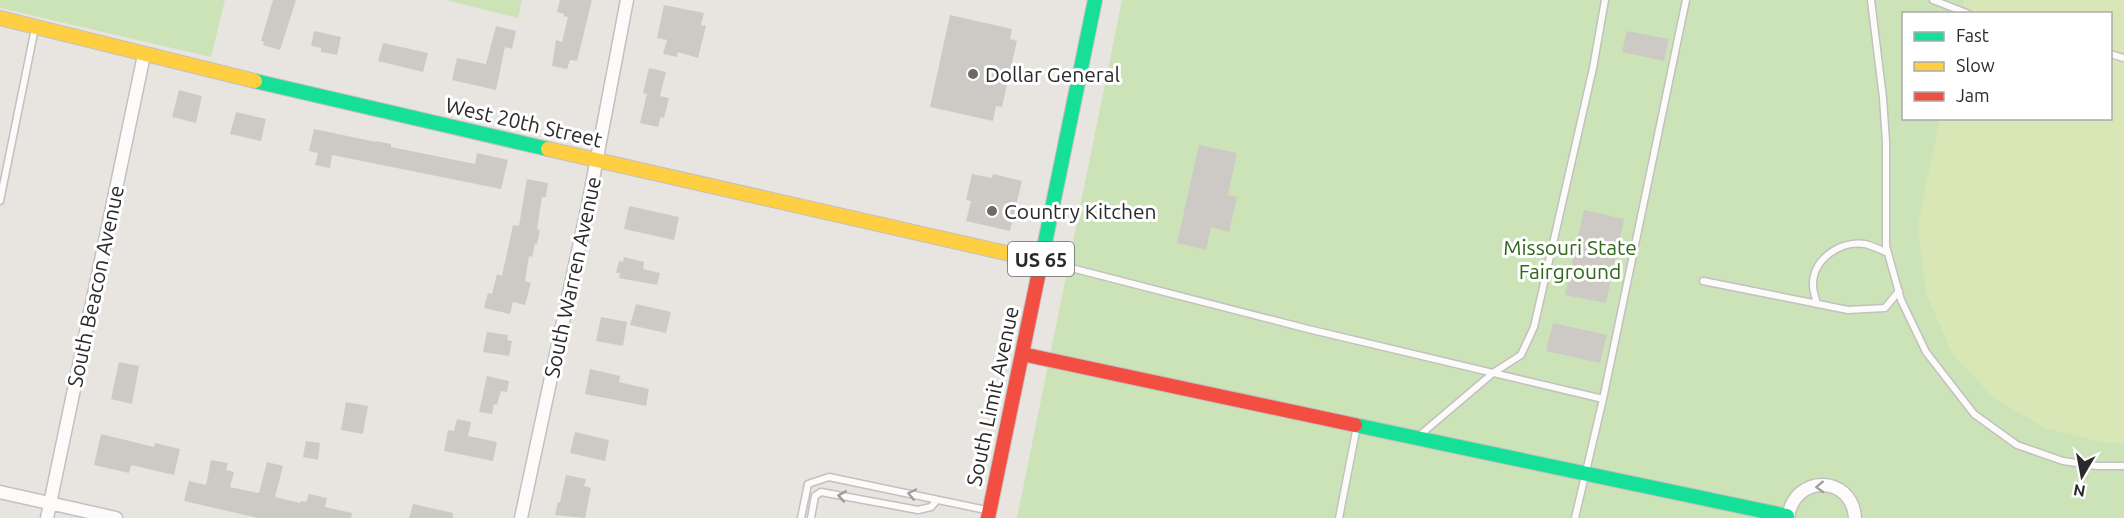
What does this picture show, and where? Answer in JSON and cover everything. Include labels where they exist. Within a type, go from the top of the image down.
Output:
[{"type":"main road","name":"South Limit Avenue","points":[[989,514],[1095,0]]},
{"type":"main road","name":"West 20th Street","points":[[0,18],[144,55],[596,161],[1041,261]]},
{"type":"main road","points":[[1022,354],[1787,517]]},
{"type":"street","name":"South Warren Avenue","points":[[521,518],[596,161],[627,0]]},
{"type":"street","name":"South Beacon Avenue","points":[[47,518],[144,55]]},
{"type":"street","points":[[1787,517],[1796,496],[1815,485],[1827,485],[1838,488],[1846,495],[1853,505],[1855,518]]},
{"type":"street","points":[[0,492],[116,518]]},
{"type":"lane","points":[[1418,438],[1493,373],[1521,355],[1534,327],[1593,68],[1605,0]]},
{"type":"lane","points":[[1575,518],[1603,399],[1686,0]]},
{"type":"lane","points":[[1870,0],[1884,109],[1886,246],[1907,315],[1926,352],[1974,414],[2017,445],[2063,461],[2097,466],[2124,466]]},
{"type":"lane","points":[[1933,0],[1964,12]]},
{"type":"lane","points":[[0,201],[35,27]]},
{"type":"lane","points":[[1817,304],[1813,286],[1815,272],[1824,258],[1839,246],[1864,244],[1888,253]]},
{"type":"lane","points":[[1041,261],[1308,329],[1603,399]]},
{"type":"lane","points":[[1703,281],[1848,310],[1885,308],[1899,291]]},
{"type":"lane","points":[[1339,518],[1357,426]]},
{"type":"lane","points":[[801,518],[808,484],[829,477],[937,500],[989,514]]},
{"type":"lane","points":[[811,518],[815,496],[821,492],[918,510],[931,507],[937,500]]},
{"type":"green space","points":[[0,0],[225,0],[211,57],[0,8]]},
{"type":"green space","points":[[446,0],[522,0],[518,18]]},
{"type":"green space","name":"Missouri State Fairground","points":[[1122,0],[2124,0],[2124,518],[1017,518]]},
{"type":"green space","points":[[1964,0],[2124,0],[2124,443],[2105,443],[2045,428],[1995,399],[1952,353],[1926,293],[1918,224],[1940,120],[2112,120],[2112,12],[1961,12]]},
{"type":"building","points":[[273,0],[296,0],[280,50],[263,45],[264,42],[261,41]]},
{"type":"building","points":[[560,0],[592,0],[577,61],[570,60],[567,69],[552,66],[556,40],[562,42],[568,17],[557,12]]},
{"type":"building","points":[[664,5],[704,13],[701,25],[706,26],[698,58],[678,52],[677,57],[663,54],[667,40],[657,38]]},
{"type":"building","name":"Dollar General","points":[[950,15],[1012,29],[1010,39],[1017,41],[1002,107],[996,106],[993,121],[930,107]]},
{"type":"building","points":[[496,26],[516,31],[512,49],[505,47],[496,90],[452,80],[457,58],[486,64]]},
{"type":"building","points":[[314,31],[341,37],[337,55],[321,52],[321,48],[311,46]]},
{"type":"building","points":[[1627,31],[1669,39],[1664,61],[1622,52]]},
{"type":"building","points":[[383,43],[428,53],[423,72],[378,61]]},
{"type":"building","points":[[649,68],[666,72],[660,96],[669,98],[664,118],[661,117],[658,127],[640,123],[647,94],[643,93]]},
{"type":"building","points":[[179,90],[202,96],[196,123],[172,117]]},
{"type":"building","points":[[236,112],[266,119],[261,141],[230,134]]},
{"type":"building","points":[[314,129],[475,164],[477,153],[508,160],[501,189],[332,155],[330,168],[315,165],[318,153],[309,151]]},
{"type":"building","points":[[1199,145],[1237,153],[1228,195],[1237,197],[1229,232],[1211,227],[1206,250],[1177,243]]},
{"type":"building","name":"Country Kitchen","points":[[972,174],[992,178],[993,174],[1022,181],[1010,231],[966,221],[971,201],[966,200]]},
{"type":"building","points":[[527,179],[548,183],[546,197],[542,197],[537,244],[535,244],[532,257],[529,256],[525,281],[531,283],[525,305],[513,302],[510,314],[484,308],[488,293],[492,294],[497,274],[502,276],[513,225],[519,226]]},
{"type":"building","points":[[629,206],[679,217],[674,240],[624,229]]},
{"type":"building","points":[[1584,210],[1624,219],[1606,303],[1565,295]]},
{"type":"building","points":[[624,257],[644,262],[643,269],[660,273],[657,285],[619,278],[620,273],[616,273],[619,261],[623,262]]},
{"type":"building","points":[[636,304],[671,312],[666,333],[630,325]]},
{"type":"building","points":[[601,317],[627,322],[623,346],[596,341]]},
{"type":"building","points":[[1553,323],[1607,335],[1600,363],[1546,351]]},
{"type":"building","points":[[487,332],[508,335],[507,340],[512,341],[509,356],[483,352]]},
{"type":"building","points":[[119,362],[139,366],[132,404],[111,399]]},
{"type":"building","points":[[590,369],[620,376],[619,382],[649,389],[646,406],[585,394]]},
{"type":"building","points":[[487,376],[509,381],[507,392],[501,391],[492,414],[479,412]]},
{"type":"building","points":[[346,402],[368,406],[363,434],[341,430]]},
{"type":"building","points":[[457,419],[471,422],[468,436],[497,442],[493,461],[444,451],[448,430],[454,431]]},
{"type":"building","points":[[575,432],[609,440],[605,461],[570,453]]},
{"type":"building","points":[[101,434],[154,447],[155,443],[180,449],[174,475],[131,465],[129,473],[94,465]]},
{"type":"building","points":[[306,441],[320,443],[318,460],[303,457]]},
{"type":"building","points":[[211,460],[228,463],[226,470],[234,472],[230,487],[259,493],[267,462],[283,466],[275,497],[300,503],[301,501],[306,502],[309,494],[327,498],[325,507],[352,513],[351,518],[258,518],[184,501],[189,481],[206,485]]},
{"type":"building","points":[[566,475],[586,479],[584,486],[591,488],[585,518],[555,515]]},
{"type":"building","points":[[413,504],[453,513],[453,518],[409,518]]},
{"type":"traffic: fast","points":[[1041,262],[1095,0]]},
{"type":"traffic: fast","points":[[255,81],[548,149]]},
{"type":"traffic: fast","points":[[1355,425],[1787,516]]},
{"type":"traffic: slow","points":[[0,18],[255,81]]},
{"type":"traffic: slow","points":[[548,149],[1041,261]]},
{"type":"traffic: jam","points":[[988,518],[1041,262]]},
{"type":"traffic: jam","points":[[1022,354],[1355,425]]},
{"type":"place","name":"Dollar General","points":[[973,74]]},
{"type":"place","name":"Country Kitchen","points":[[992,211]]}]
